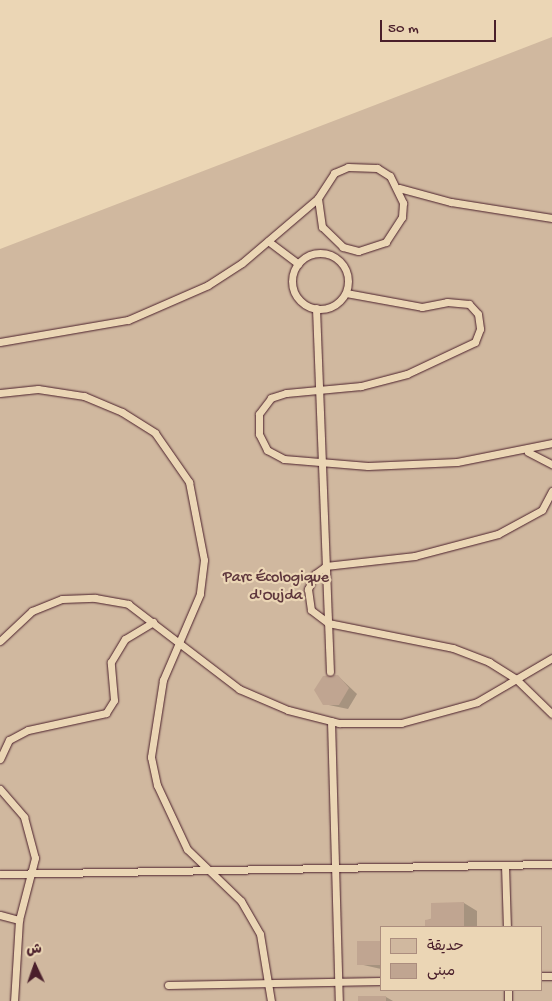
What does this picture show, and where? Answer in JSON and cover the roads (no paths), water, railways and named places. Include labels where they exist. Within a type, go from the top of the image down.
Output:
[{"type":"lane","points":[[0,342],[128,320],[208,284],[268,241],[318,198],[334,173],[355,166],[377,168],[398,188],[459,204],[552,218]]},
{"type":"lane","points":[[318,198],[322,227],[338,244],[358,250],[386,242],[402,217],[398,188]]},
{"type":"lane","points":[[268,241],[298,264]]},
{"type":"lane","points":[[333,257],[338,244]]},
{"type":"lane","points":[[317,254],[333,257],[345,267],[346,293],[335,305],[316,308],[302,304],[292,291],[301,258],[317,254]]},
{"type":"lane","points":[[346,293],[422,307],[447,302],[469,304],[478,314],[480,329],[475,342],[407,374],[319,393],[286,393],[271,398],[259,414],[259,434],[267,450],[284,459],[322,463],[457,462],[528,452],[552,443]]},
{"type":"lane","points":[[316,308],[330,672]]},
{"type":"lane","points":[[0,393],[38,389],[84,396],[122,412],[155,433],[189,482],[199,518],[204,560],[200,594],[163,680],[151,757],[157,785],[187,848],[212,870],[241,901],[260,934],[270,984],[271,1001]]},
{"type":"lane","points":[[528,452],[552,464]]},
{"type":"lane","points":[[552,491],[542,510],[498,534],[415,556],[326,566],[315,574],[308,589],[311,610],[328,623],[453,648],[489,662],[516,679],[552,714]]},
{"type":"lane","points":[[0,641],[32,611],[62,599],[96,598],[128,604],[239,689],[288,710],[331,721],[401,722],[477,702],[552,658]]},
{"type":"lane","points":[[0,759],[9,740],[28,730],[106,713],[114,700],[111,662],[125,639],[153,622]]},
{"type":"lane","points":[[331,721],[339,1001]]},
{"type":"lane","points":[[0,789],[24,817],[34,840],[33,874],[20,920],[14,1001]]},
{"type":"lane","points":[[0,874],[552,864]]},
{"type":"lane","points":[[505,865],[507,926]]},
{"type":"lane","points":[[0,915],[20,920]]},
{"type":"lane","points":[[168,985],[380,981]]},
{"type":"park label","name":"Parc Écologique d'Oujda","points":[[276,588]]}]
